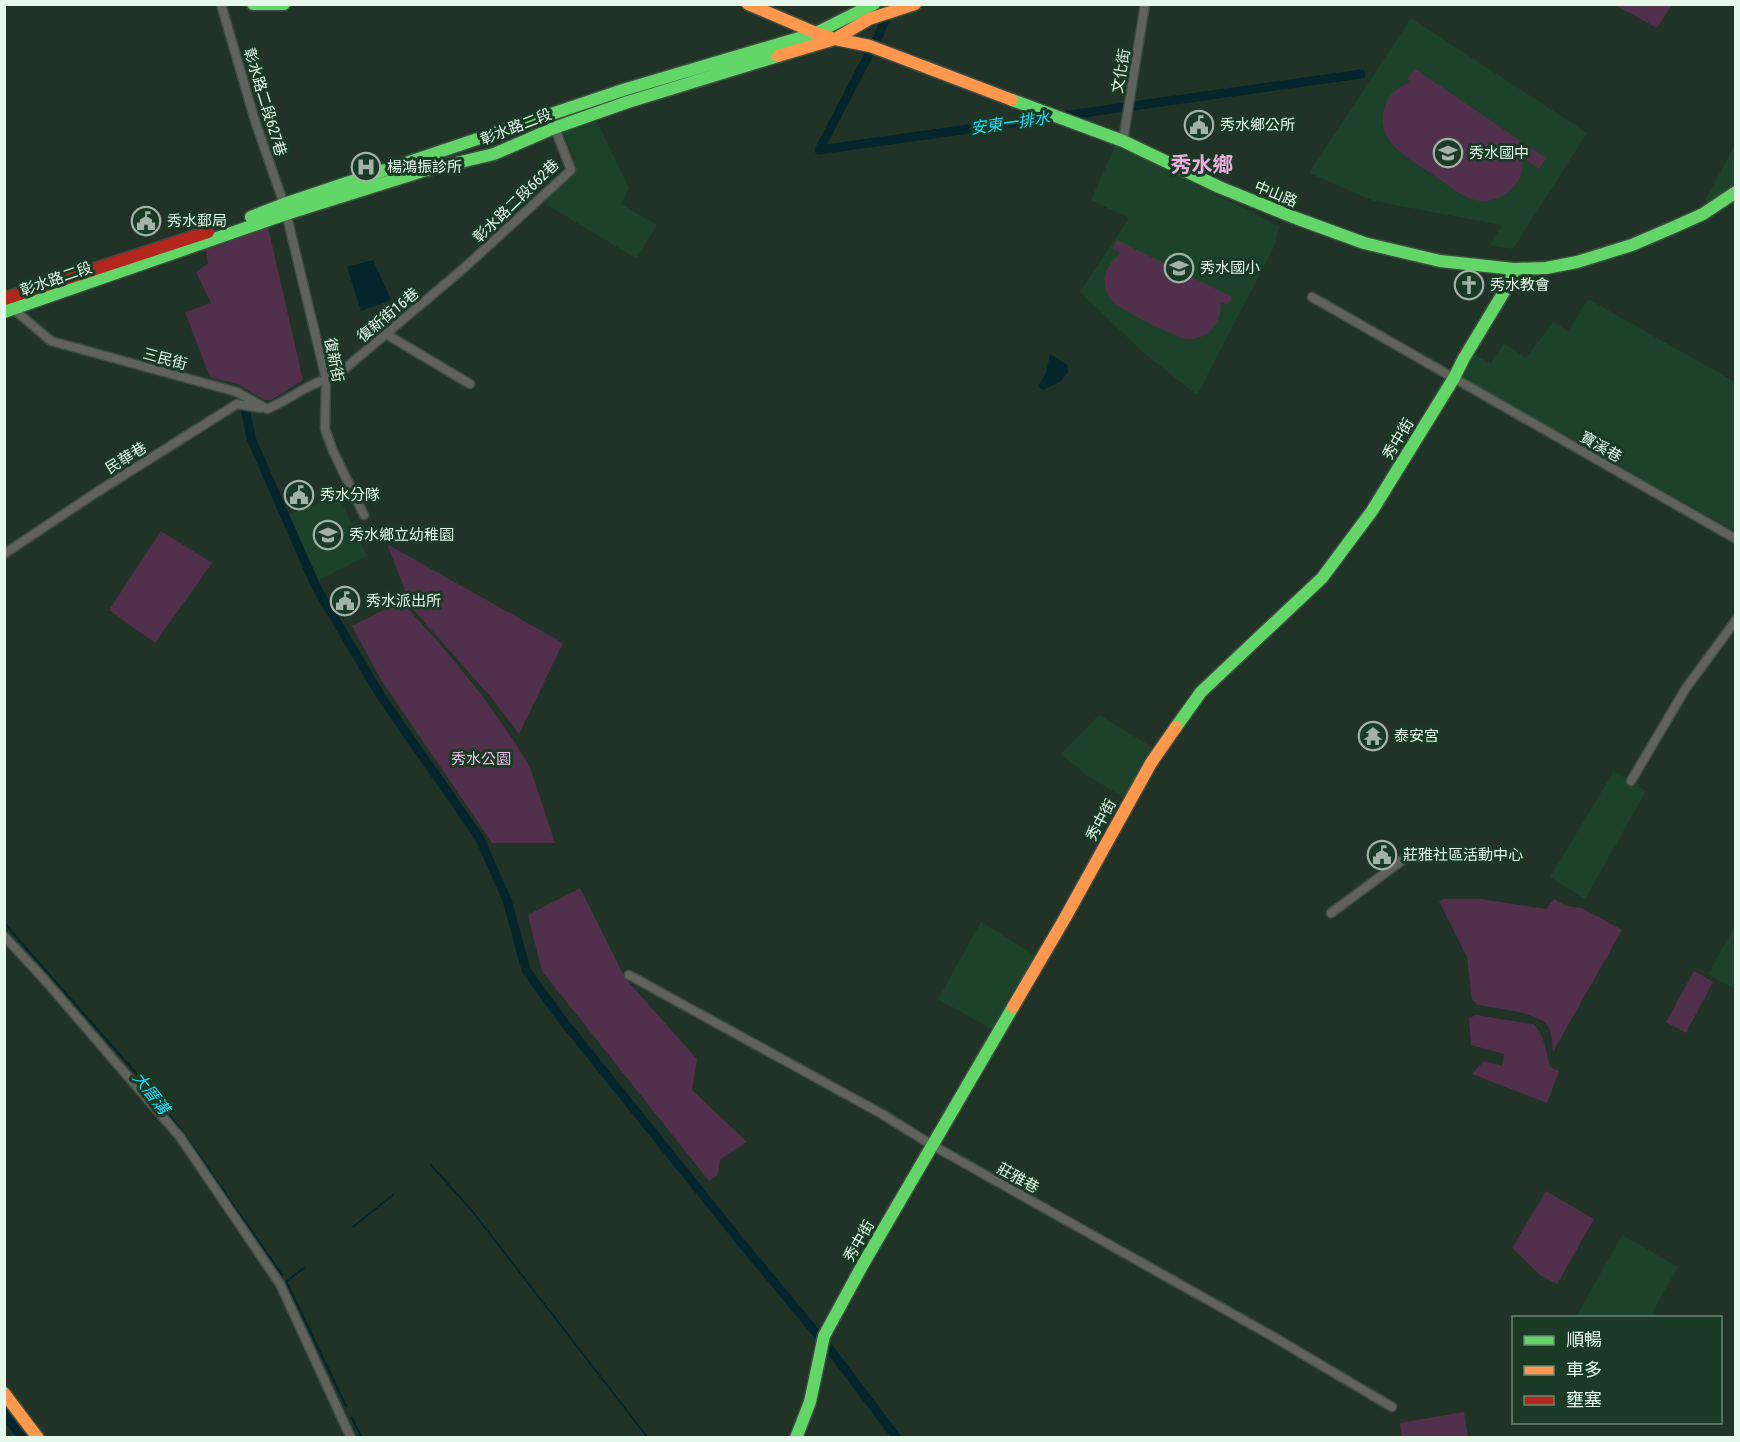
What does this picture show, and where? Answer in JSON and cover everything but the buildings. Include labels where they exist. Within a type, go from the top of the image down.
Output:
[{"type":"street","name":"彰水路二段627巷","points":[[221,4],[255,121],[285,208]]},
{"type":"street","points":[[253,4],[284,4]]},
{"type":"street","name":"中山路","points":[[748,4],[816,33],[890,53],[1123,141],[1219,187],[1293,217],[1364,243],[1440,261],[1514,269],[1546,268],[1577,262],[1632,245],[1703,214],[1736,192]]},
{"type":"street","name":"彰水路二段","points":[[9,311],[285,208],[548,115],[623,90],[816,33],[874,4]]},
{"type":"street","points":[[835,39],[869,19],[915,4]]},
{"type":"street","name":"文化街","points":[[1123,141],[1145,4]]},
{"type":"street","name":"彰水路二段","points":[[5,298],[249,218],[494,154],[554,128],[628,102],[835,39]]},
{"type":"street","points":[[623,90],[628,102]]},
{"type":"street","name":"彰水路二段662巷","points":[[464,268],[571,170],[548,115]]},
{"type":"street","name":"復新街","points":[[285,208],[326,379],[325,429],[333,451],[364,515]]},
{"type":"street","name":"復新街16巷","points":[[326,379],[335,377],[464,268]]},
{"type":"street","name":"秀中街","points":[[796,1437],[810,1402],[824,1336],[862,1266],[1065,918],[1151,763],[1201,692],[1322,578],[1372,511],[1454,378],[1510,282],[1514,269]]},
{"type":"street","name":"寶溪巷","points":[[1312,297],[1736,539]]},
{"type":"street","name":"三民街","points":[[5,298],[9,311],[51,341],[237,392],[267,409]]},
{"type":"street","points":[[386,333],[470,384]]},
{"type":"street","points":[[267,409],[326,379]]},
{"type":"street","name":"民華巷","points":[[4,554],[237,404],[267,409]]},
{"type":"street","points":[[1631,782],[1686,688],[1736,620]]},
{"type":"street","points":[[1331,913],[1404,859]]},
{"type":"street","points":[[4,936],[180,1137],[280,1284],[351,1437]]},
{"type":"street","name":"莊雅巷","points":[[629,975],[862,1103],[932,1145],[1272,1336],[1392,1407]]},
{"type":"street","points":[[4,1393],[38,1437]]},
{"type":"shaded area","name":"秀水國中","points":[[1411,18],[1587,133],[1513,249],[1490,245],[1502,225],[1374,201],[1309,173]]},
{"type":"shaded area","points":[[595,117],[629,188],[621,204],[657,225],[636,258],[539,200],[565,174],[575,159],[561,128]]},
{"type":"shaded area","points":[[1735,145],[1735,187],[1703,204]]},
{"type":"shaded area","name":"秀水國小","points":[[1115,146],[1149,160],[1279,226],[1275,245],[1197,395],[1144,353],[1080,292],[1129,218],[1091,200]]},
{"type":"shaded area","points":[[1588,299],[1735,382],[1735,531],[1463,378],[1474,355],[1491,363],[1504,343],[1526,358],[1553,322],[1568,331]]},
{"type":"shaded area","name":"秀水鄉立幼稚園","points":[[339,497],[367,556],[319,580],[288,515]]},
{"type":"shaded area","points":[[1099,715],[1155,749],[1125,798],[1088,776],[1061,754]]},
{"type":"shaded area","points":[[1614,771],[1646,791],[1585,899],[1550,877]]},
{"type":"shaded area","points":[[981,922],[1036,956],[995,1031],[938,999]]},
{"type":"shaded area","points":[[1735,926],[1735,989],[1708,974]]},
{"type":"shaded area","points":[[1622,1235],[1678,1267],[1652,1313],[1656,1316],[1577,1316]]},
{"type":"green space","points":[[1618,4],[1672,5],[1657,28],[1617,6]]},
{"type":"green space","points":[[1415,69],[1546,158],[1539,169],[1523,158],[1522,172],[1509,192],[1495,199],[1479,201],[1461,194],[1403,155],[1388,139],[1383,118],[1389,97],[1399,88],[1411,82],[1407,79]]},
{"type":"green space","points":[[268,227],[303,380],[271,400],[264,400],[238,384],[210,377],[185,312],[211,303],[196,272],[208,263],[205,246]]},
{"type":"green space","points":[[1117,240],[1232,297],[1228,305],[1221,302],[1219,316],[1213,328],[1202,336],[1188,339],[1163,330],[1116,305],[1107,292],[1105,278],[1106,271],[1121,253],[1112,249]]},
{"type":"green space","points":[[161,531],[212,563],[155,643],[109,610]]},
{"type":"green space","points":[[387,544],[563,643],[519,734],[495,702],[412,608]]},
{"type":"green space","name":"秀水公園","points":[[401,601],[481,694],[514,741],[530,767],[555,843],[492,843],[380,678],[352,626]]},
{"type":"green space","points":[[580,888],[625,978],[697,1059],[692,1090],[747,1142],[720,1159],[718,1175],[709,1181],[542,971],[528,915]]},
{"type":"green space","points":[[1443,899],[1481,899],[1546,909],[1554,899],[1566,906],[1582,908],[1622,930],[1553,1052],[1550,1031],[1545,1023],[1528,1014],[1478,1005],[1472,1000],[1467,957],[1439,901]]},
{"type":"green space","points":[[1694,971],[1713,982],[1686,1033],[1666,1022]]},
{"type":"green space","points":[[1476,1015],[1533,1024],[1537,1028],[1550,1067],[1559,1071],[1547,1103],[1472,1074],[1484,1061],[1502,1066],[1504,1054],[1471,1045],[1469,1018]]},
{"type":"green space","points":[[1546,1191],[1594,1219],[1557,1284],[1540,1275],[1512,1248]]},
{"type":"green space","points":[[1464,1412],[1468,1437],[1402,1437],[1400,1423]]},
{"type":"water","points":[[373,260],[391,300],[361,311],[347,267]]},
{"type":"water","points":[[1050,354],[1067,365],[1068,372],[1061,381],[1043,390],[1038,386],[1046,373]]},
{"type":"water","points":[[4,1407],[27,1437],[16,1437],[5,1422]]},
{"type":"waterway","name":"安東一排水","points":[[889,11],[878,37],[819,150],[1361,74]]},
{"type":"waterway","points":[[245,408],[251,438],[316,587],[382,698],[479,837],[507,900],[526,970],[560,1017],[832,1352],[897,1438]]},
{"type":"waterway","name":"大厝溝","points":[[4,923],[151,1090],[282,1275]]},
{"type":"waterway","points":[[431,1165],[473,1212],[648,1438]]},
{"type":"waterway","points":[[353,1227],[393,1195]]},
{"type":"waterway","points":[[286,1282],[304,1268]]},
{"type":"waterway","name":"大厝溝","points":[[286,1281],[346,1406]]},
{"type":"waterway","name":"大厝溝","points":[[352,1418],[362,1438]]},
{"type":"traffic: fast","points":[[253,4],[284,4]]},
{"type":"traffic: fast","points":[[251,217],[623,90],[816,33],[874,4]]},
{"type":"traffic: fast","points":[[4,312],[286,214],[423,171],[494,154],[554,128],[628,102],[778,56]]},
{"type":"traffic: fast","points":[[1012,100],[1123,141],[1219,187],[1293,217],[1364,243],[1440,261],[1514,269],[1546,268],[1577,262],[1632,245],[1674,227],[1703,214],[1736,192]]},
{"type":"traffic: fast","points":[[1176,727],[1201,692],[1322,578],[1372,511],[1454,378],[1510,282],[1514,269]]},
{"type":"traffic: fast","points":[[796,1438],[810,1402],[824,1336],[862,1266],[1013,1007]]},
{"type":"traffic: slow","points":[[748,4],[816,33],[870,46],[1012,100]]},
{"type":"traffic: slow","points":[[778,56],[835,39],[869,19],[915,4]]},
{"type":"traffic: slow","points":[[1013,1007],[1151,763],[1176,727]]},
{"type":"traffic: slow","points":[[4,1393],[38,1438]]},
{"type":"traffic: jam","points":[[4,299],[208,232]]},
{"type":"place","name":"秀水鄉公所","points":[[1199,125]]},
{"type":"place","name":"秀水國中","points":[[1448,153]]},
{"type":"place","name":"楊鴻振診所","points":[[366,167]]},
{"type":"place","name":"秀水郵局","points":[[146,221]]},
{"type":"place","name":"秀水國小","points":[[1179,268]]},
{"type":"place","name":"秀水教會","points":[[1469,285]]},
{"type":"place","name":"秀水分隊","points":[[299,495]]},
{"type":"place","name":"秀水鄉立幼稚園","points":[[328,535]]},
{"type":"place","name":"秀水派出所","points":[[345,601]]},
{"type":"place","name":"泰安宮","points":[[1373,736]]},
{"type":"place","name":"莊雅社區活動中心","points":[[1382,855]]},
{"type":"district","name":"秀水鄉","points":[[1202,165]]}]
